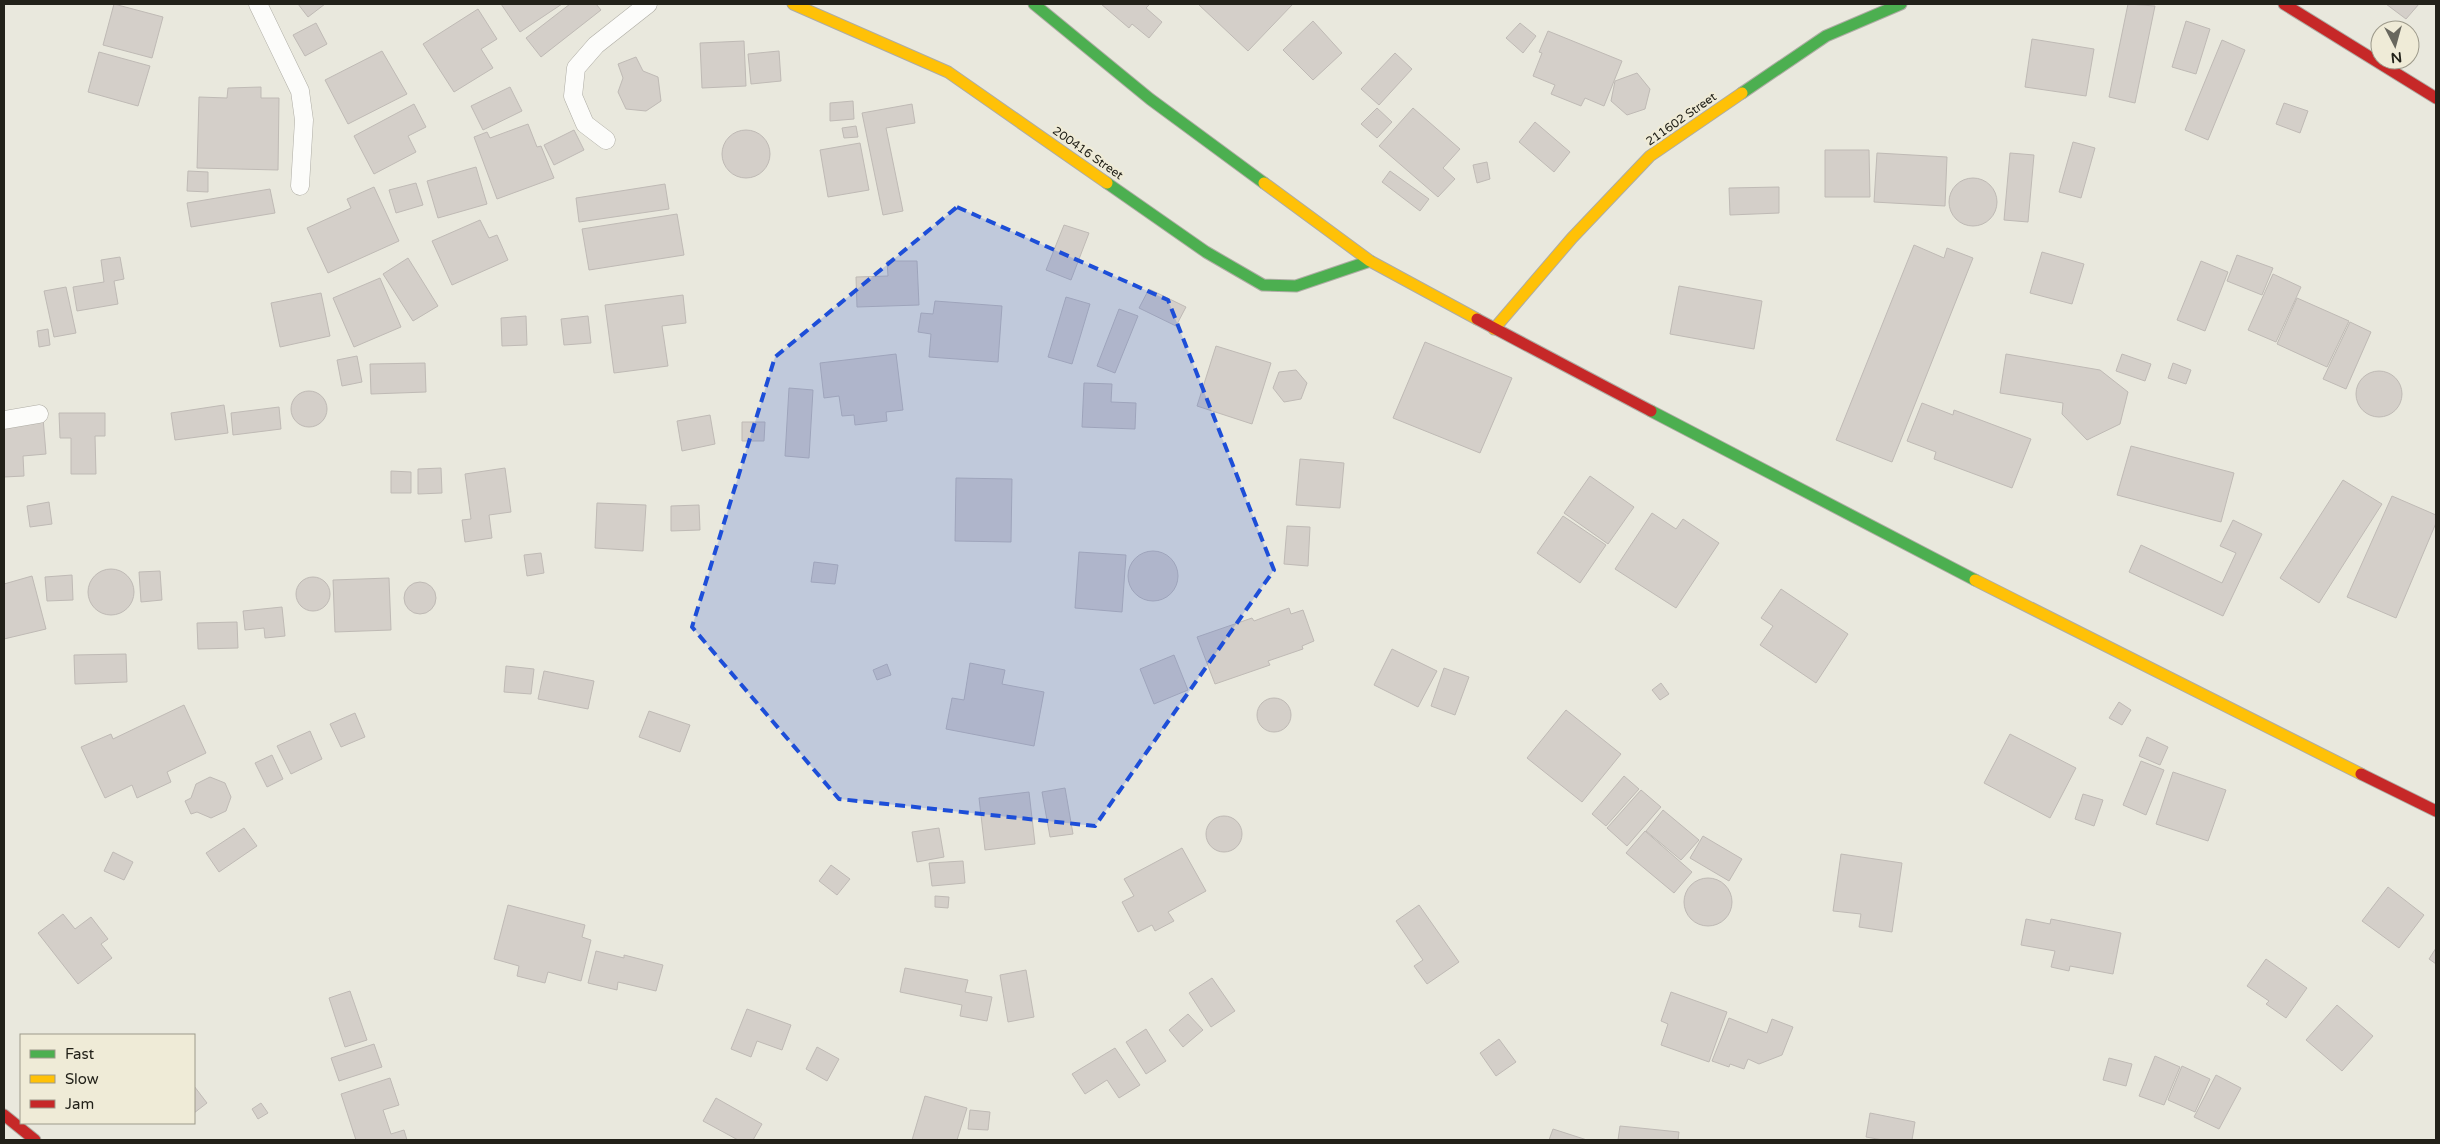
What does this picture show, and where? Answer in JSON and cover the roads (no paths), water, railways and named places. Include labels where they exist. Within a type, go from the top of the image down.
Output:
[{"type":"street","name":"200416 Street","points":[[793,4],[948,72],[1206,252],[1263,285],[1296,286],[1370,261]]},
{"type":"street","points":[[1034,4],[1150,99],[1370,261],[1494,329],[2071,630],[2436,811]]},
{"type":"street","name":"211602 Street","points":[[1494,329],[1572,238],[1650,156],[1826,36],[1901,4]]},
{"type":"street","points":[[2284,4],[2436,98]]},
{"type":"street","points":[[4,1115],[35,1140]]},
{"type":"lane","points":[[258,4],[300,91],[304,120],[300,186]]},
{"type":"lane","points":[[606,140],[585,124],[573,96],[576,68],[596,45],[648,4]]},
{"type":"lane","points":[[4,420],[40,414]]}]
